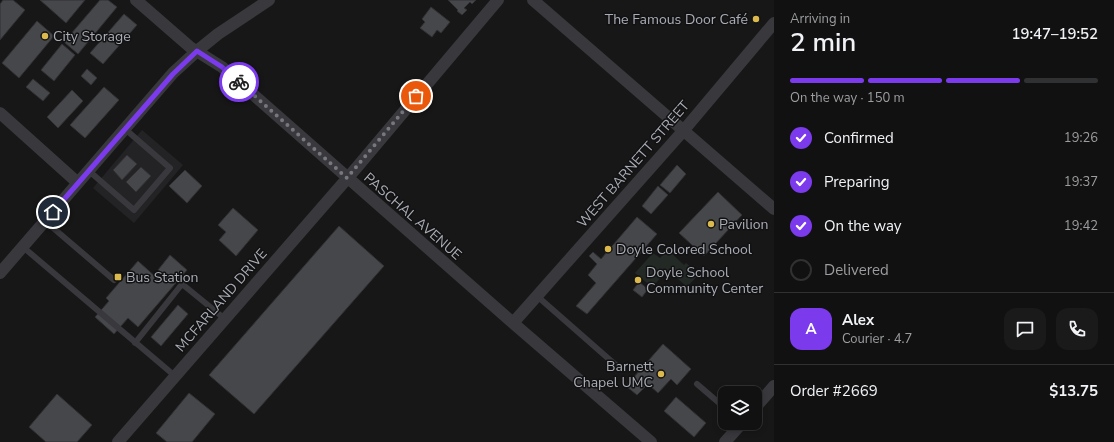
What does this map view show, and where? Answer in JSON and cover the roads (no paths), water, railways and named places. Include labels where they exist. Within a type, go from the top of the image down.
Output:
[{"type":"street","name":"PASCHAL AVENUE","points":[[136,0],[190,47],[222,67],[347,178],[651,442]]},
{"type":"street","points":[[0,273],[173,74],[197,51],[218,34],[270,0]]},
{"type":"street","name":"MCFARLAND DRIVE","points":[[118,442],[347,178],[498,0]]},
{"type":"street","points":[[533,0],[774,208]]},
{"type":"street","name":"WEST BARNETT STREET","points":[[513,323],[684,130],[774,23]]},
{"type":"street","points":[[0,113],[78,183]]},
{"type":"street","points":[[762,400],[774,386]]},
{"type":"street","points":[[725,442],[736,430]]},
{"type":"lane","points":[[88,171],[134,210],[170,168],[125,129]]},
{"type":"lane","points":[[45,221],[114,280]]},
{"type":"lane","points":[[23,247],[175,376]]},
{"type":"lane","points":[[135,342],[182,284],[225,319]]},
{"type":"lane","points":[[537,296],[618,368]]},
{"type":"lane","points":[[697,384],[718,402]]},
{"type":"place","name":"The Famous Door Café","points":[[756,19]]},
{"type":"place","name":"City Storage","points":[[45,36]]},
{"type":"place","name":"Pavilion","points":[[711,224]]},
{"type":"place","name":"Doyle Colored School","points":[[608,249]]},
{"type":"place","name":"Bus Station","points":[[118,277]]},
{"type":"place","name":"Doyle School Community Center","points":[[638,280]]},
{"type":"place","name":"Barnett Chapel UMC","points":[[661,374]]}]
